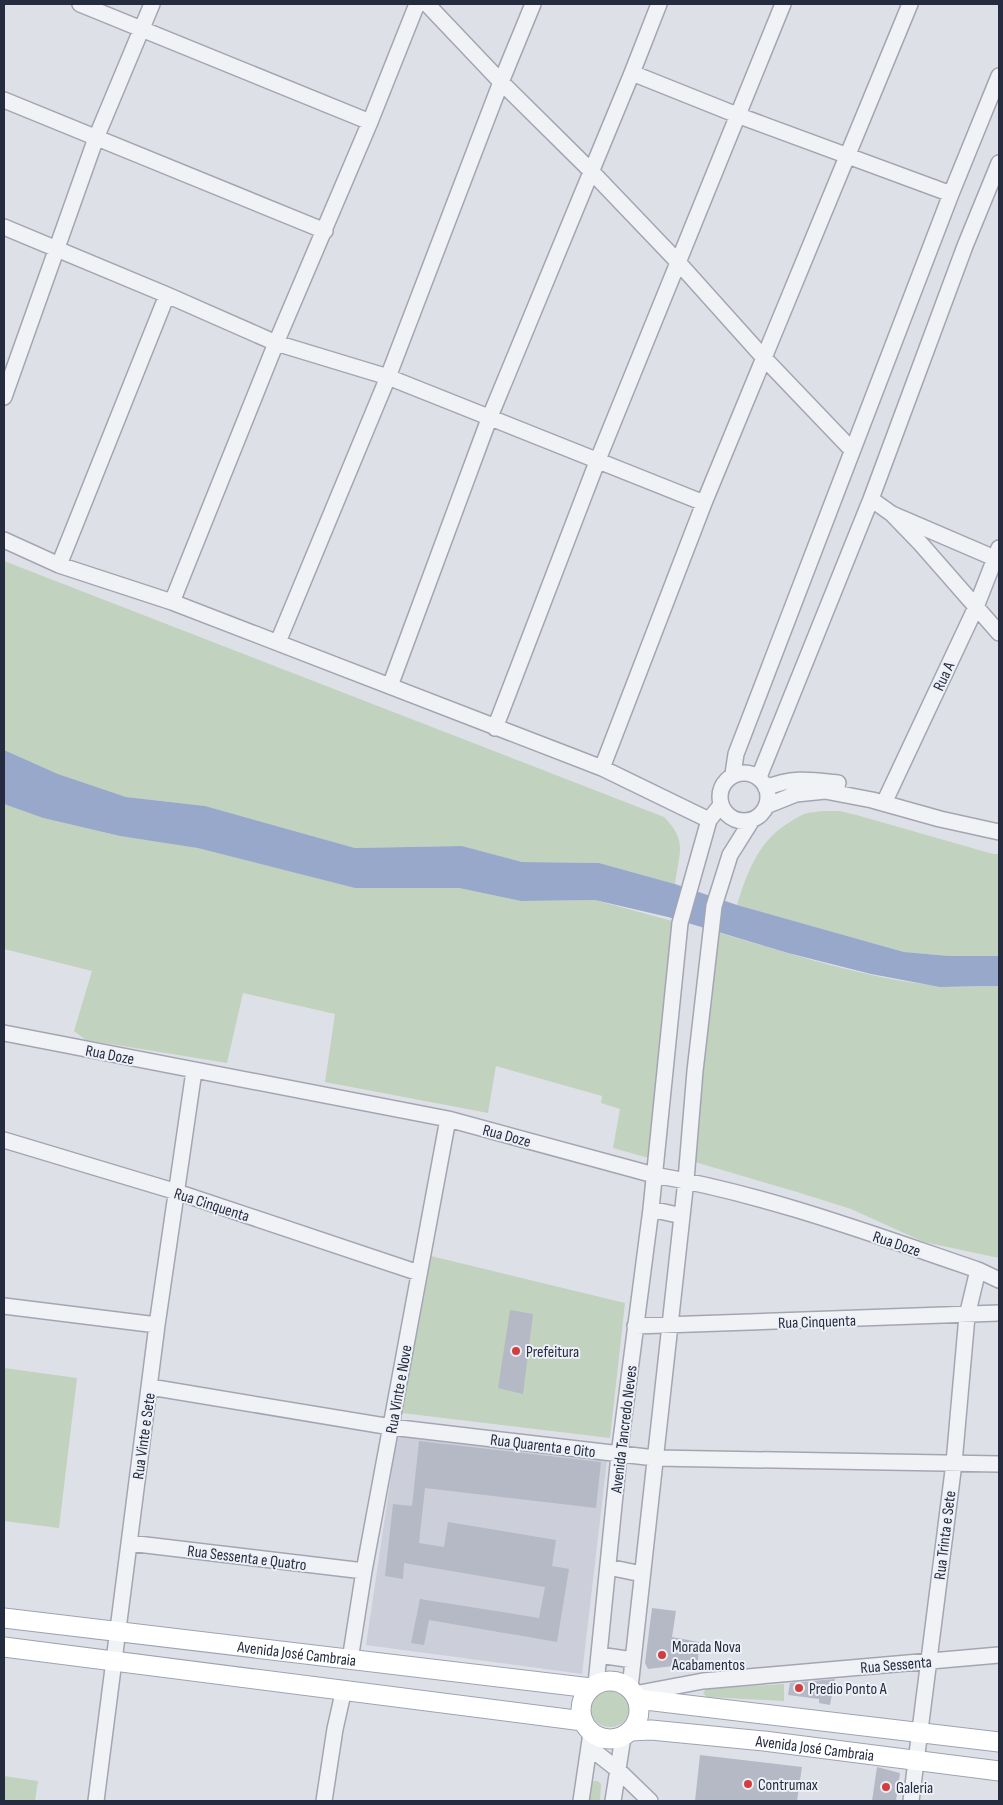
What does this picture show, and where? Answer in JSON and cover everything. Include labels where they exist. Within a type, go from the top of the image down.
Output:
[{"type":"main road","name":"Avenida José Cambraia","points":[[4,1618],[350,1660],[594,1686]]},
{"type":"main road","name":"Avenida José Cambraia","points":[[4,1646],[344,1690],[588,1733]]},
{"type":"main road","points":[[605,1681],[614,1681],[634,1694],[640,1714],[636,1725],[627,1734],[615,1740],[606,1740],[588,1733],[582,1717],[582,1704],[584,1697],[594,1686],[605,1681]]},
{"type":"main road","name":"Avenida José Cambraia","points":[[634,1694],[703,1706],[999,1742]]},
{"type":"main road","name":"Avenida José Cambraia","points":[[627,1734],[651,1730],[679,1732],[999,1771]]},
{"type":"street","points":[[80,4],[370,122]]},
{"type":"street","points":[[4,396],[96,138],[152,4]]},
{"type":"street","points":[[278,642],[388,377],[501,82],[533,4]]},
{"type":"street","points":[[390,686],[489,419],[632,74],[659,4]]},
{"type":"street","points":[[495,728],[597,462],[677,261],[783,4]]},
{"type":"street","points":[[602,768],[704,503],[910,4]]},
{"type":"street","points":[[172,602],[276,343],[325,231],[416,5],[501,82],[591,171],[852,450]]},
{"type":"street","points":[[632,74],[951,194]]},
{"type":"street","points":[[733,774],[736,754],[951,194],[999,76]]},
{"type":"street","points":[[4,100],[325,231]]},
{"type":"street","points":[[634,1694],[633,1660],[714,906],[730,855],[752,820],[766,806],[768,800],[762,782],[871,499],[965,246],[999,163]]},
{"type":"street","points":[[4,227],[276,343],[388,377],[489,419],[704,503]]},
{"type":"street","points":[[59,565],[167,295]]},
{"type":"street","points":[[871,499],[892,514],[921,544],[999,633]]},
{"type":"street","points":[[892,514],[998,555]]},
{"type":"street","points":[[4,540],[59,565],[172,602],[602,768],[660,798],[709,820],[721,805]]},
{"type":"street","name":"Rua A","points":[[885,800],[976,607],[998,555]]},
{"type":"street","points":[[752,820],[744,821],[730,817],[721,805],[720,790],[723,783],[733,774],[746,772],[762,782],[790,780],[845,784],[906,809],[940,819],[999,832]]},
{"type":"street","points":[[766,806],[796,794],[826,790],[885,800]]},
{"type":"street","name":"Avenida Tancredo Neves","points":[[594,1686],[599,1655],[619,1455],[651,1209],[680,923],[709,820]]},
{"type":"street","name":"Rua Doze","points":[[4,1033],[448,1119],[654,1175],[686,1180],[795,1209],[978,1270],[999,1280]]},
{"type":"street","name":"Rua Vinte e Sete","points":[[96,1801],[157,1324],[194,1070]]},
{"type":"street","name":"Rua Vinte e Nove","points":[[350,1660],[364,1571],[448,1119]]},
{"type":"street","name":"Rua Cinquenta","points":[[4,1140],[177,1192],[419,1272]]},
{"type":"street","points":[[651,1209],[682,1216]]},
{"type":"street","name":"Rua Trinta e Sete","points":[[911,1801],[954,1463],[967,1316],[978,1270]]},
{"type":"street","points":[[4,1306],[157,1324]]},
{"type":"street","name":"Rua Cinquenta","points":[[635,1326],[967,1316],[999,1313]]},
{"type":"street","name":"Rua Quarenta e Oito","points":[[150,1387],[391,1427],[619,1455],[655,1458],[999,1464]]},
{"type":"street","name":"Rua Sessenta e Quatro","points":[[129,1543],[364,1571]]},
{"type":"street","points":[[608,1567],[642,1574]]},
{"type":"street","points":[[599,1655],[633,1660]]},
{"type":"street","name":"Rua Sessenta","points":[[634,1694],[703,1681],[999,1655]]},
{"type":"street","points":[[703,1681],[699,1692],[703,1706]]},
{"type":"street","points":[[324,1801],[335,1729],[344,1690]]},
{"type":"street","points":[[588,1733],[618,1770],[650,1801]]},
{"type":"street","points":[[581,1801],[588,1733]]},
{"type":"street","points":[[614,1801],[618,1770],[627,1734]]},
{"type":"shaded area","points":[[397,1435],[607,1461],[582,1674],[366,1645]]},
{"type":"green space","points":[[4,561],[664,817],[672,825],[679,841],[680,856],[675,884],[599,863],[522,862],[462,846],[355,848],[205,806],[126,797],[58,774],[4,750]]},
{"type":"green space","points":[[4,804],[43,818],[120,836],[198,847],[355,888],[459,888],[521,901],[595,900],[680,923],[656,1160],[613,1148],[620,1109],[601,1103],[602,1096],[496,1066],[488,1113],[325,1082],[335,1014],[243,993],[227,1063],[86,1040],[74,1031],[92,971],[4,949]]},
{"type":"green space","points":[[823,811],[840,811],[993,854],[999,854],[999,956],[949,956],[904,952],[737,905],[750,869],[762,847],[770,838],[779,829],[800,816]]},
{"type":"green space","points":[[716,932],[826,964],[882,977],[946,987],[999,986],[999,1258],[924,1242],[851,1209],[688,1160]]},
{"type":"green space","points":[[431,1256],[625,1303],[610,1438],[402,1413]]},
{"type":"green space","points":[[4,1368],[77,1378],[59,1528],[4,1521]]},
{"type":"green space","points":[[784,1684],[784,1701],[707,1697],[703,1693],[706,1689]]},
{"type":"green space","points":[[610,1687],[624,1693],[630,1707],[624,1721],[610,1727],[596,1721],[590,1707],[596,1693]]},
{"type":"green space","points":[[4,1776],[38,1781],[35,1801],[4,1801]]},
{"type":"green space","points":[[598,1781],[601,1784],[600,1801],[587,1801],[590,1783]]},
{"type":"water","points":[[4,750],[58,774],[126,797],[205,806],[355,848],[462,846],[522,862],[599,863],[675,884],[737,905],[904,952],[949,956],[999,956],[999,986],[940,987],[871,974],[788,953],[668,917],[595,900],[521,901],[459,888],[355,888],[198,848],[120,836],[43,818],[4,804]]},
{"type":"building","name":"Prefeitura","points":[[510,1310],[533,1314],[523,1394],[498,1388]]},
{"type":"building","points":[[419,1441],[601,1462],[596,1508],[425,1488],[419,1543],[444,1547],[448,1522],[556,1540],[552,1566],[569,1569],[557,1642],[429,1620],[424,1645],[411,1643],[420,1599],[539,1618],[545,1587],[404,1563],[403,1579],[385,1576],[393,1504],[412,1506]]},
{"type":"building","points":[[652,1608],[676,1611],[672,1637],[699,1642],[698,1663],[648,1669],[645,1663]]},
{"type":"building","points":[[835,1679],[830,1705],[819,1703],[819,1699],[788,1695],[790,1683]]},
{"type":"building","name":"Contrumax","points":[[700,1755],[802,1767],[797,1801],[695,1801]]},
{"type":"building","name":"Galeria","points":[[877,1767],[900,1773],[896,1801],[872,1801]]},
{"type":"place","name":"Prefeitura","points":[[516,1351]]},
{"type":"place","name":"Morada Nova Acabamentos","points":[[662,1655]]},
{"type":"place","name":"Predio Ponto A","points":[[799,1688]]},
{"type":"place","name":"Contrumax","points":[[748,1784]]},
{"type":"place","name":"Galeria","points":[[886,1787]]}]
